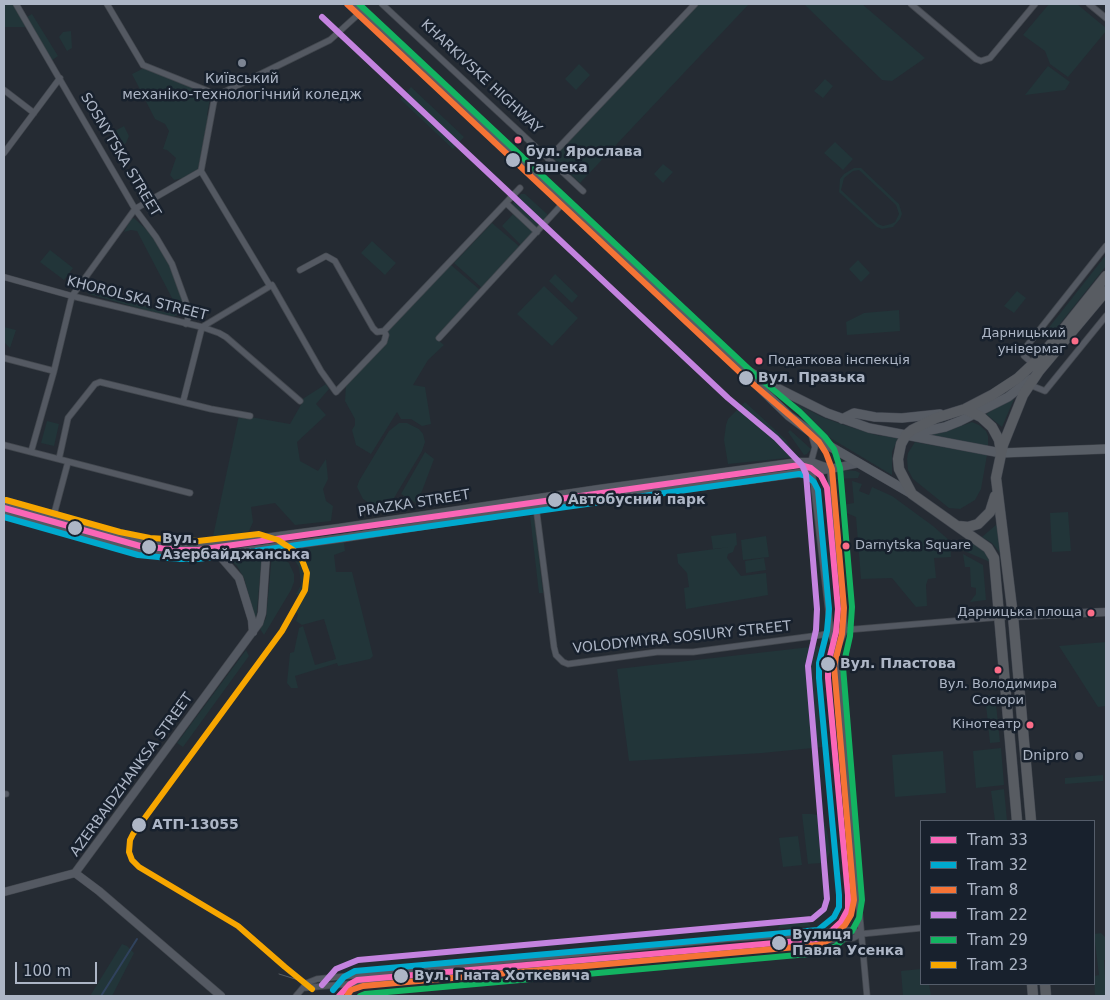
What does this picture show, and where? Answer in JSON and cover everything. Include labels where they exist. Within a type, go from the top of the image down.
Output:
[{"type":"highway","points":[[1031,820],[1013,616],[996,478],[1001,453],[1018,406],[1030,385],[1036,368],[1106,276]]},
{"type":"highway","points":[[1018,820],[1001,617],[994,558],[988,548],[912,494],[899,469],[900,449],[906,435],[912,430],[924,423],[965,409],[1036,368],[1106,292]]},
{"type":"highway","points":[[965,409],[976,414],[992,427],[999,440],[1001,453]]},
{"type":"highway","points":[[954,524],[968,527],[978,524],[984,519],[993,505],[996,487]]},
{"type":"main road","points":[[354,4],[565,201],[789,416],[831,447],[912,494]]},
{"type":"main road","points":[[730,358],[779,389],[842,419],[869,428],[1001,453],[1106,449]]},
{"type":"main road","points":[[906,435],[945,427],[976,414],[1008,396],[1036,368]]},
{"type":"main road","points":[[842,419],[854,413],[875,417],[902,418],[965,409]]},
{"type":"street","name":"SOSNYTSKA STREET","points":[[16,4],[135,209],[156,237],[172,264],[188,308],[186,324]]},
{"type":"street","points":[[107,4],[143,65],[218,95]]},
{"type":"street","name":"KHARKIVSKE HIGHWAY","points":[[382,4],[583,191]]},
{"type":"street","points":[[548,159],[695,4]]},
{"type":"street","points":[[910,4],[976,59],[981,61],[990,58],[1035,4]]},
{"type":"street","points":[[1089,4],[1106,18]]},
{"type":"street","points":[[362,11],[330,40],[218,95],[214,100],[201,170],[336,392],[384,342],[386,335],[384,331]]},
{"type":"street","points":[[4,153],[60,78]]},
{"type":"street","points":[[4,90],[34,113]]},
{"type":"street","points":[[31,452],[54,371],[72,296],[135,209],[201,170]]},
{"type":"street","points":[[300,270],[326,256],[331,258],[338,266],[373,328],[377,332],[384,331],[520,188]]},
{"type":"street","points":[[438,338],[565,201]]},
{"type":"street","points":[[506,203],[537,232]]},
{"type":"street","points":[[1036,368],[1024,356],[1026,347],[1106,246]]},
{"type":"street","name":"KHOROLSKA STREET","points":[[4,277],[72,296],[202,327],[226,337],[300,402]]},
{"type":"street","points":[[183,402],[202,327],[271,285]]},
{"type":"street","points":[[1030,385],[1045,392],[1106,316]]},
{"type":"street","points":[[4,358],[54,371]]},
{"type":"street","points":[[58,459],[68,418],[95,384],[100,382],[250,416]]},
{"type":"street","points":[[811,433],[815,447],[811,462],[812,472],[831,633],[836,650],[867,996]]},
{"type":"street","points":[[4,445],[190,493]]},
{"type":"street","points":[[53,518],[68,462]]},
{"type":"street","name":"PRAZKA STREET","points":[[4,504],[150,545],[181,547],[341,528],[728,471],[811,462],[830,469]]},
{"type":"street","name":"PRAZKA STREET","points":[[4,513],[143,553],[178,557],[219,555],[812,472],[859,463]]},
{"type":"street","points":[[830,469],[845,630],[836,650]]},
{"type":"street","name":"VOLODYMYRA SOSIURY STREET","points":[[536,499],[554,648],[556,655],[568,664],[657,652],[694,652],[845,630],[1013,616]]},
{"type":"street","points":[[341,528],[343,538]]},
{"type":"street","points":[[218,544],[219,555],[239,578],[252,620],[253,632]]},
{"type":"street","name":"AZERBAIDZHANKSA STREET","points":[[4,892],[75,873],[259,623],[262,613],[268,548]]},
{"type":"street","points":[[1013,616],[1106,612]]},
{"type":"street","points":[[75,873],[105,896],[221,996]]},
{"type":"street","points":[[303,988],[853,938],[861,934],[920,928]]},
{"type":"street","points":[[296,996],[308,982],[317,979],[584,952],[853,930],[861,934]]},
{"type":"green space","points":[[4,4],[13,4],[26,27],[4,27]]},
{"type":"green space","points":[[699,4],[749,4],[580,183],[553,158]]},
{"type":"green space","points":[[804,4],[862,4],[925,58],[892,81],[882,80]]},
{"type":"green space","points":[[1049,4],[1077,4],[1106,28],[1106,31],[1068,77],[1050,64],[1045,51],[1023,35]]},
{"type":"green space","points":[[32,14],[58,56],[51,61],[25,18]]},
{"type":"green space","points":[[71,31],[72,48],[67,51],[59,37],[63,32]]},
{"type":"green space","points":[[579,64],[590,75],[576,90],[565,79]]},
{"type":"green space","points":[[1048,66],[1070,82],[1065,90],[1025,95]]},
{"type":"green space","points":[[142,69],[149,69],[192,87],[210,99],[198,169],[183,178],[174,180],[170,175],[176,158],[163,149],[169,131],[165,124],[155,119],[132,74]]},
{"type":"green space","points":[[825,79],[833,86],[823,98],[814,91]]},
{"type":"green space","points":[[411,87],[464,137],[453,149],[400,99]]},
{"type":"green space","points":[[124,126],[129,136],[123,145],[119,143],[113,132]]},
{"type":"green space","points":[[835,142],[853,159],[843,170],[824,153]]},
{"type":"green space","points":[[663,164],[673,172],[663,183],[654,174]]},
{"type":"green space","points":[[854,168],[861,168],[899,204],[902,214],[893,227],[882,229],[877,227],[839,192],[840,179]],"holes":[[[859,170],[896,205],[899,214],[895,222],[883,226],[878,224],[841,190],[844,178],[853,171]]]},
{"type":"green space","points":[[521,194],[525,194],[547,214],[548,217],[539,227],[534,227],[513,208],[512,204]]},
{"type":"green space","points":[[514,213],[532,230],[532,234],[522,246],[502,226]]},
{"type":"green space","points":[[134,218],[149,232],[169,262],[184,306],[178,315],[166,316],[89,294],[83,288],[87,283],[90,290],[164,312],[172,298],[137,231],[124,232],[131,219]]},
{"type":"green space","points":[[492,223],[520,247],[482,288],[454,263]]},
{"type":"green space","points":[[372,241],[396,263],[385,275],[361,253]]},
{"type":"green space","points":[[50,250],[73,268],[64,280],[40,262]]},
{"type":"green space","points":[[1106,255],[1106,266],[1048,339],[1043,335]]},
{"type":"green space","points":[[858,260],[870,273],[861,282],[849,269]]},
{"type":"green space","points":[[451,265],[480,290],[438,340],[444,345],[428,360],[413,385],[425,387],[431,424],[422,426],[411,419],[401,419],[397,412],[371,454],[356,445],[352,430],[355,425],[355,419],[345,401],[346,385],[386,342],[389,337],[388,329]]},
{"type":"green space","points":[[555,274],[578,296],[572,303],[549,281]]},
{"type":"green space","points":[[544,286],[578,318],[552,346],[517,314]]},
{"type":"green space","points":[[1017,291],[1026,298],[1014,313],[1004,306]]},
{"type":"green space","points":[[899,310],[900,331],[847,335],[846,322],[864,313]]},
{"type":"green space","points":[[4,327],[16,330],[10,348],[4,342]]},
{"type":"green space","points":[[326,384],[329,389],[316,404],[326,415],[297,442],[300,461],[318,471],[326,459],[328,479],[323,489],[326,501],[333,506],[331,521],[295,525],[275,503],[251,507],[253,522],[249,531],[212,541],[239,415],[290,424],[302,403],[301,400]]},
{"type":"green space","points":[[778,394],[822,417],[841,424],[876,435],[898,438],[892,452],[892,475],[817,430],[794,411]]},
{"type":"green space","points":[[1014,399],[1002,427],[986,414],[1003,404]]},
{"type":"green space","points":[[745,402],[786,440],[796,457],[728,464],[724,440],[726,425],[728,419]]},
{"type":"green space","points":[[47,421],[59,424],[54,446],[41,443]]},
{"type":"green space","points":[[972,422],[986,431],[988,447],[926,436],[947,431]]},
{"type":"green space","points":[[399,423],[407,423],[419,429],[423,434],[425,442],[422,451],[394,498],[387,504],[374,506],[363,499],[357,487],[389,431]]},
{"type":"green space","points":[[790,430],[811,449],[807,454],[804,455],[788,432]]},
{"type":"green space","points":[[915,442],[987,455],[981,489],[975,500],[960,509],[949,508],[913,479],[908,470],[907,459],[908,453]]},
{"type":"green space","points":[[425,452],[434,459],[416,503],[401,494]]},
{"type":"green space","points":[[843,470],[860,473],[858,478],[836,479]]},
{"type":"green space","points":[[852,481],[862,484],[859,491],[869,495],[872,487],[892,496],[950,541],[951,557],[934,558],[936,578],[928,579],[926,585],[927,606],[916,607],[892,578],[861,579],[856,517],[844,512],[841,505],[854,503]]},
{"type":"green space","points":[[1068,512],[1071,551],[1052,552],[1050,513]]},
{"type":"green space","points":[[530,516],[534,516],[543,593],[539,593]]},
{"type":"green space","points":[[997,524],[1000,553],[992,543],[982,537]]},
{"type":"green space","points":[[736,533],[737,545],[733,552],[728,554],[727,558],[741,576],[766,573],[768,595],[686,609],[684,588],[689,587],[687,573],[678,563],[677,554],[730,547],[713,549],[711,536]]},
{"type":"green space","points":[[766,536],[769,557],[743,560],[741,540]]},
{"type":"green space","points":[[968,542],[985,552],[990,562],[962,550],[963,543]]},
{"type":"green space","points":[[344,543],[345,551],[334,555],[336,572],[352,572],[373,656],[370,659],[338,666],[337,663],[295,676],[298,688],[291,688],[287,683],[290,653],[294,652],[299,628],[303,626],[315,665],[336,659],[324,619],[302,625],[296,621],[298,614],[295,612],[303,597],[296,594],[301,585],[299,567],[293,558],[283,551]]},
{"type":"green space","points":[[261,553],[256,621],[244,578],[237,566],[228,558]]},
{"type":"green space","points":[[963,554],[983,565],[986,600],[970,602],[976,594],[976,588],[971,587],[970,567],[965,567]]},
{"type":"green space","points":[[272,555],[278,555],[289,563],[294,574],[294,582],[264,635],[260,629],[266,618]]},
{"type":"green space","points":[[764,558],[766,570],[746,573],[745,561]]},
{"type":"green space","points":[[1106,642],[1106,706],[1098,707],[1059,646]]},
{"type":"green space","points":[[819,646],[827,730],[823,747],[762,753],[629,761],[617,669]]},
{"type":"green space","points":[[246,650],[249,656],[183,747],[177,743]]},
{"type":"green space","points":[[985,695],[995,695],[1000,742],[990,743]]},
{"type":"green space","points":[[1001,748],[1004,785],[976,788],[973,751]]},
{"type":"green space","points":[[943,751],[946,793],[895,797],[892,755]]},
{"type":"green space","points":[[1103,775],[1103,781],[1065,784],[1065,778]]},
{"type":"green space","points":[[1004,789],[1007,820],[995,820],[991,791]]},
{"type":"green space","points":[[802,814],[817,815],[825,823],[830,852],[826,861],[808,864]]},
{"type":"green space","points":[[798,836],[802,865],[783,867],[779,838]]},
{"type":"green space","points":[[805,920],[811,926],[778,929],[781,923]]},
{"type":"green space","points":[[1101,933],[1106,938],[1106,960],[1104,960],[1106,996],[1095,996],[1095,976],[1099,975],[1095,934]]},
{"type":"green space","points":[[122,944],[134,953],[112,996],[90,996]]},
{"type":"green space","points":[[920,969],[920,985],[929,985],[931,996],[903,996],[901,971]]},
{"type":"waterway","points":[[101,996],[137,939]]},
{"type":"tram line","name":"8","points":[[347,4],[746,378],[819,442],[826,453],[832,469],[844,608],[842,634],[834,666],[854,900],[851,915],[845,925],[832,938],[819,945],[363,986],[351,990],[347,996]]},
{"type":"tram line","name":"29","points":[[359,4],[752,372],[800,412],[834,449],[840,468],[852,607],[850,636],[843,667],[862,900],[859,918],[852,931],[836,946],[820,953],[365,994],[360,996]]},
{"type":"tram line","name":"22","points":[[322,17],[728,398],[776,438],[802,465],[806,474],[817,609],[816,630],[808,666],[827,899],[824,909],[812,919],[358,960],[336,969],[322,985]]},
{"type":"tram line","name":"33","points":[[4,508],[140,546],[198,550],[800,465],[811,468],[821,476],[827,488],[838,609],[836,632],[828,664],[828,678],[848,895],[848,909],[841,922],[820,939],[357,980],[350,984],[339,996]]},
{"type":"tram line","name":"32","points":[[4,517],[138,555],[198,559],[799,474],[807,476],[814,482],[818,490],[829,609],[827,631],[819,663],[819,678],[839,895],[839,907],[834,917],[818,930],[355,971],[344,977],[333,990]]},
{"type":"tram line","name":"23","points":[[6,500],[120,532],[150,538],[198,541],[259,534],[278,540],[293,550],[302,560],[307,573],[305,590],[282,631],[133,834],[130,840],[129,852],[132,860],[139,867],[238,926],[312,989]]},
{"type":"tram line","points":[[279,974],[305,982],[361,977]]},
{"type":"place","name":"Київський механіко-технологічний коледж","points":[[242,63]]},
{"type":"place","name":"бул. Ярослава Гашека","points":[[513,160]]},
{"type":"place","name":"Дарницький універмаг","points":[[1075,341]]},
{"type":"place","name":"Податкова інспекція","points":[[759,361]]},
{"type":"place","name":"Вул. Празька","points":[[746,378]]},
{"type":"place","name":"Автобусний парк","points":[[555,500]]},
{"type":"place","name":"Darnytska Square","points":[[846,546]]},
{"type":"place","name":"Вул. Азербайджанська","points":[[149,547]]},
{"type":"place","name":"Дарницька площа","points":[[1091,613]]},
{"type":"place","name":"Вул. Пластова","points":[[828,664]]},
{"type":"place","name":"Вул. Володимира Сосюри","points":[[998,670]]},
{"type":"place","name":"Кінотеатр","points":[[1030,725]]},
{"type":"place","name":"Dnipro","points":[[1079,756]]},
{"type":"place","name":"АТП-13055","points":[[139,825]]},
{"type":"place","name":"Вулиця Павла Усенка","points":[[779,943]]},
{"type":"place","name":"Вул. Гната Хоткевича","points":[[401,976]]}]
